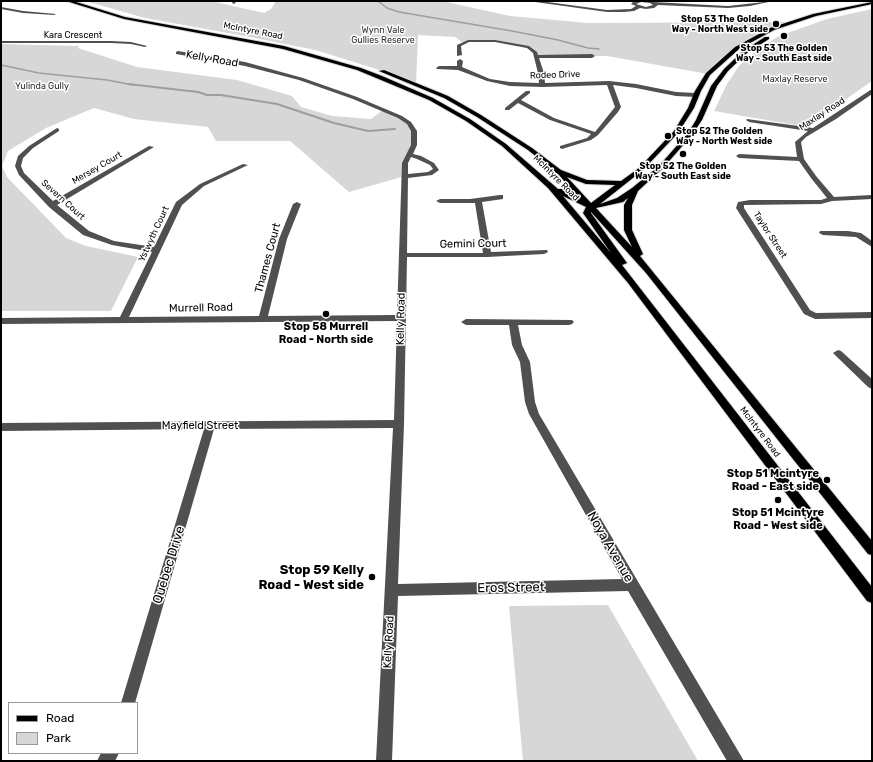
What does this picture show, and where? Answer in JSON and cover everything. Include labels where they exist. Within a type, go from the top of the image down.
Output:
[{"type":"main road","name":"McIntyre Road","points":[[68,1],[90,9],[140,22],[245,40],[306,53],[380,77],[431,99],[468,120],[504,145],[551,186],[631,281],[872,597]]},
{"type":"main road","name":"McIntyre Road","points":[[85,1],[144,18],[294,45],[341,58],[383,71],[425,88],[494,125],[556,169],[649,271],[872,550]]},
{"type":"main road","points":[[631,281],[622,260],[587,213],[590,206],[650,161],[676,132],[691,108],[696,95],[708,74],[726,57],[758,36],[802,18],[872,3]]},
{"type":"main road","points":[[551,186],[577,201],[590,206],[599,206],[612,203],[635,190],[661,168],[682,144],[699,120],[719,77],[731,63],[749,49],[789,28],[812,20],[872,7]]},
{"type":"main road","points":[[696,95],[712,91]]},
{"type":"main road","points":[[696,95],[706,104]]},
{"type":"main road","points":[[556,169],[586,182],[622,183]]},
{"type":"main road","points":[[635,190],[627,211],[628,230],[632,241],[649,271]]},
{"type":"street","points":[[530,1],[607,11],[624,11],[632,10],[638,7],[654,7],[656,5],[655,4]]},
{"type":"street","points":[[638,7],[633,4],[641,1],[655,4],[728,7],[771,1]]},
{"type":"street","points":[[741,1],[750,5]]},
{"type":"street","points":[[1,8],[23,12],[54,14]]},
{"type":"street","points":[[459,68],[459,45],[468,41],[496,41],[529,46],[534,51],[542,85]]},
{"type":"street","name":"Kara Crescent","points":[[1,42],[119,43],[145,46]]},
{"type":"street","name":"Kelly Road","points":[[178,53],[245,64],[301,79],[343,93],[404,119],[413,128],[414,145],[406,160],[405,176],[399,424],[384,761]]},
{"type":"street","points":[[536,57],[592,56]]},
{"type":"street","name":"Rodeo Drive","points":[[439,68],[459,68],[489,80],[510,84],[542,85],[609,83],[653,89],[676,94],[696,95]]},
{"type":"street","points":[[562,147],[588,139],[596,134],[618,107],[609,83]]},
{"type":"street","name":"Maxlay Road","points":[[801,159],[798,142],[804,136],[834,118],[872,91]]},
{"type":"street","points":[[507,109],[518,102],[528,92]]},
{"type":"street","points":[[518,102],[552,119],[596,134]]},
{"type":"street","points":[[749,120],[812,130]]},
{"type":"street","name":"Severn Court","points":[[57,130],[26,151],[20,157],[18,164],[21,174],[52,205],[76,226],[96,237],[118,244],[158,250]]},
{"type":"street","name":"Mersey Court","points":[[52,205],[151,147]]},
{"type":"street","points":[[405,176],[430,174],[436,170],[432,164],[419,157],[409,155]]},
{"type":"street","points":[[739,156],[801,159],[813,177],[832,199]]},
{"type":"street","name":"Ystwyth Court","points":[[123,320],[182,200],[208,182],[245,165]]},
{"type":"street","points":[[440,201],[478,200],[500,197]]},
{"type":"street","name":"Taylor Street","points":[[872,197],[832,199],[821,202],[750,202],[741,204],[740,208],[807,312],[815,316],[872,316]]},
{"type":"street","points":[[478,200],[487,255]]},
{"type":"street","name":"Thames Court","points":[[263,319],[285,233],[298,204]]},
{"type":"street","points":[[824,234],[848,233],[858,235],[866,239],[872,246]]},
{"type":"street","name":"Gemini Court","points":[[402,255],[487,255],[544,252]]},
{"type":"street","name":"Murrell Road","points":[[1,321],[402,318]]},
{"type":"street","points":[[466,322],[569,322]]},
{"type":"street","name":"Noya Avenue","points":[[514,322],[517,345],[525,362],[530,402],[534,414],[632,586],[736,761]]},
{"type":"street","points":[[838,353],[872,385]]},
{"type":"street","name":"Mayfield Street","points":[[1,427],[399,424]]},
{"type":"street","name":"Quebec Drive","points":[[128,702],[210,426]]},
{"type":"street","name":"Eros Street","points":[[391,590],[632,586]]},
{"type":"green space","name":"Wynn Vale Gullies Reserve","points":[[85,1],[211,1],[264,13],[271,9],[276,1],[442,1],[510,16],[588,23],[791,22],[746,42],[708,74],[607,56],[536,57],[532,49],[495,41],[468,41],[463,43],[455,37],[418,35],[416,84],[383,71],[315,50],[145,18]]},
{"type":"green space","name":"Maxlay Reserve","points":[[872,9],[872,81],[810,124],[801,126],[714,111],[727,84],[739,66],[759,48],[779,36],[827,19]]},
{"type":"green space","name":"Yulinda Gully","points":[[1,44],[79,46],[78,48],[137,67],[237,80],[292,96],[301,107],[332,116],[371,119],[383,110],[404,119],[414,131],[414,145],[407,157],[405,176],[349,192],[290,141],[216,141],[208,127],[134,119],[94,108],[46,128],[8,151],[2,166],[7,177],[66,238],[86,246],[138,257],[111,311],[1,311]]},
{"type":"green space","points":[[608,605],[698,761],[523,761],[509,606]]},
{"type":"waterway","points":[[378,1],[387,8],[399,12],[512,31],[558,40],[588,48],[599,49]]},
{"type":"waterway","points":[[1,65],[39,73],[107,80],[133,85]]},
{"type":"waterway","points":[[128,84],[198,92],[207,95],[221,95],[277,104],[334,123],[368,131],[395,129]]},
{"type":"place","name":"Stop 53 The Golden Way - North West side","points":[[776,24]]},
{"type":"place","name":"Stop 53 The Golden Way - South East side","points":[[784,36]]},
{"type":"place","name":"Stop 52 The Golden Way - North West side","points":[[668,136]]},
{"type":"place","name":"Stop 52 The Golden Way - South East side","points":[[683,154]]},
{"type":"place","name":"Stop 58 Murrell Road - North side","points":[[326,314]]},
{"type":"place","name":"Stop 51 Mcintyre Road - East side","points":[[827,480]]},
{"type":"place","name":"Stop 51 Mcintyre Road - West side","points":[[778,500]]},
{"type":"place","name":"Stop 59 Kelly Road - West side","points":[[372,577]]}]
